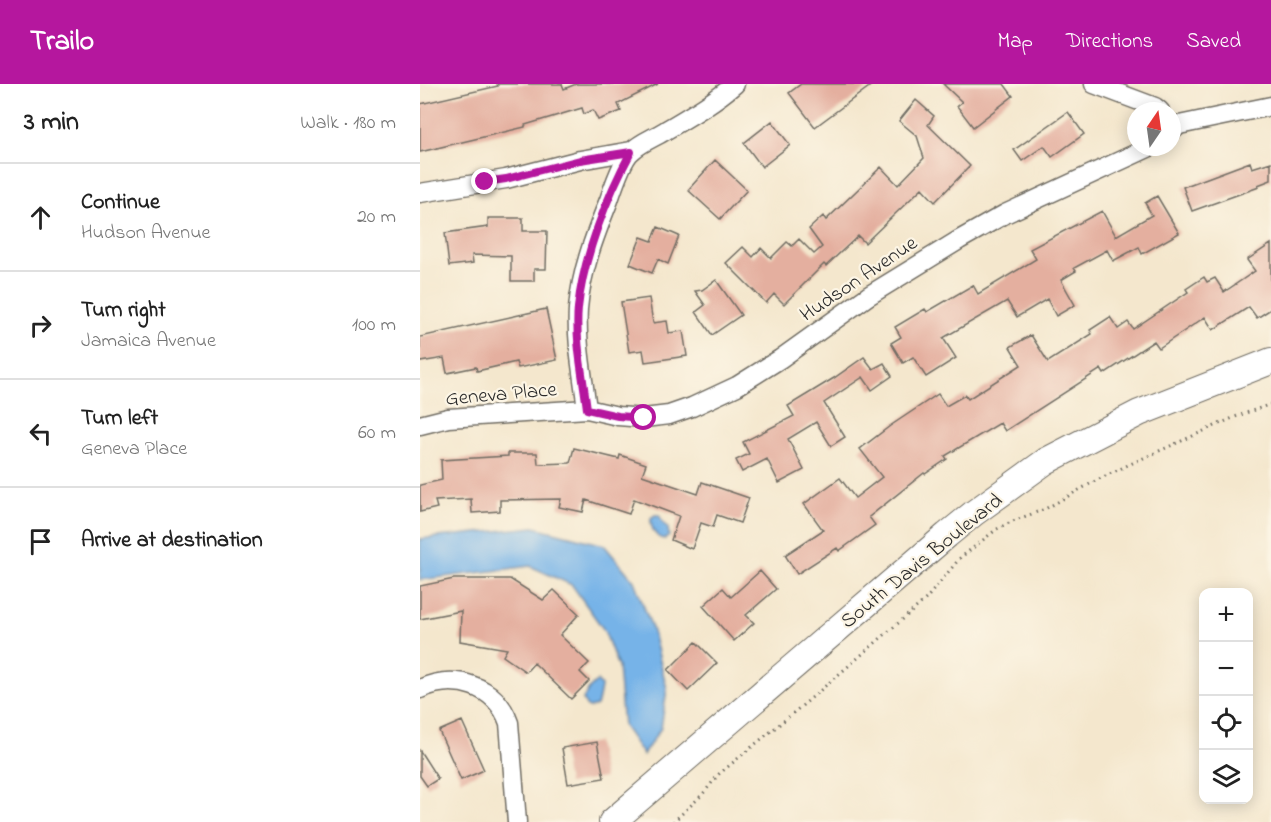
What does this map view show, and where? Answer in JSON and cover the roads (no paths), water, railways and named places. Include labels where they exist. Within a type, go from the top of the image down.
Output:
[{"type":"street","points":[[420,193],[506,179],[580,160],[631,152],[735,84]]},
{"type":"street","points":[[1094,84],[1142,102]]},
{"type":"street","points":[[1181,124],[1271,106]]},
{"type":"street","points":[[587,409],[578,331],[578,309],[584,273],[617,178],[631,152]]},
{"type":"street","name":"Hudson Avenue","points":[[587,409],[618,416],[644,418],[669,415],[692,408],[737,386],[780,359],[868,296],[959,240],[1005,214],[1131,156]]},
{"type":"street","name":"South Davis Boulevard","points":[[612,822],[974,513],[1046,461],[1139,413],[1271,361]]},
{"type":"street","name":"Geneva Place","points":[[420,425],[448,418],[587,409]]},
{"type":"street","points":[[420,689],[452,681],[469,684],[485,691],[498,701],[506,712],[509,723],[517,822]]},
{"type":"water","points":[[659,515],[668,528],[669,536],[665,539],[658,537],[652,528],[651,518]]},
{"type":"water","points":[[534,527],[604,545],[634,581],[652,628],[667,689],[661,728],[643,755],[623,726],[618,667],[604,630],[572,585],[530,566],[420,580],[420,539]]},
{"type":"water","points":[[597,681],[601,686],[597,706],[589,708],[583,699]]}]
